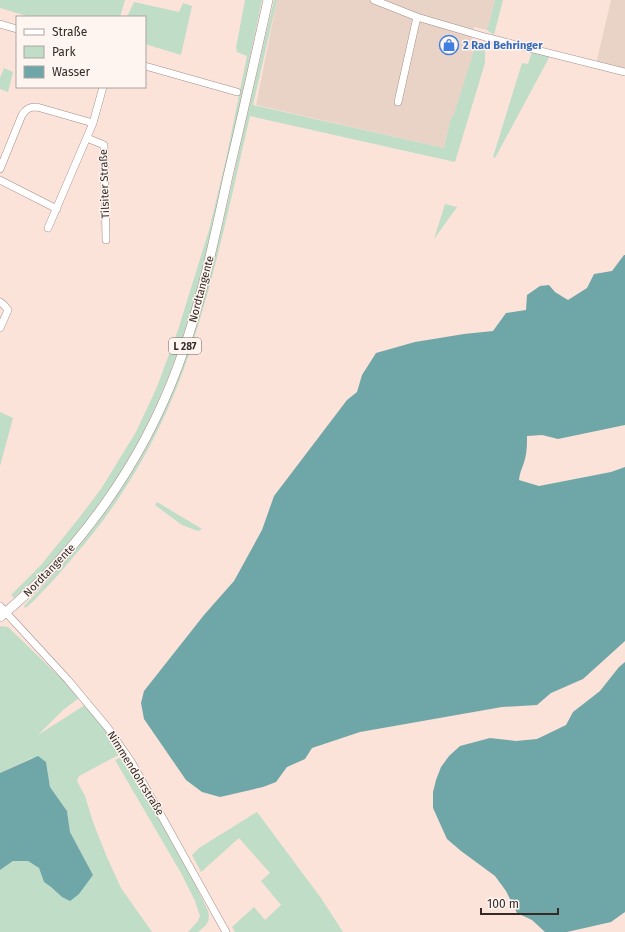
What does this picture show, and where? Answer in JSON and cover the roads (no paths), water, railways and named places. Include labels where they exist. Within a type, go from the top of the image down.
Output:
[{"type":"main road","name":"Nordtangente","points":[[2,612],[35,585],[84,532],[96,516],[126,473],[150,430],[169,388],[185,345],[207,269],[268,0]]},
{"type":"street","points":[[374,0],[417,17],[492,39],[625,72]]},
{"type":"street","points":[[398,102],[417,17]]},
{"type":"street","points":[[0,24],[16,29]]},
{"type":"street","points":[[146,66],[237,92]]},
{"type":"street","name":"Tilsiter Straße","points":[[48,228],[93,123],[103,88]]},
{"type":"street","points":[[0,169],[22,115],[30,107],[37,107],[93,123]]},
{"type":"street","name":"Tilsiter Straße","points":[[87,138],[104,145],[106,240]]},
{"type":"street","points":[[0,180],[57,209]]},
{"type":"street","points":[[0,328],[8,310],[2,303]]},
{"type":"street","name":"Nimmendohrstraße","points":[[2,612],[88,702],[124,752],[164,818],[226,932]]},
{"type":"water","points":[[624,255],[625,425],[558,439],[542,435],[527,436],[526,456],[519,480],[539,486],[611,472],[625,467],[625,641],[583,679],[551,693],[537,705],[502,707],[360,732],[312,748],[305,759],[287,767],[276,782],[263,787],[220,797],[202,792],[186,780],[144,719],[141,703],[144,691],[204,615],[234,581],[262,530],[274,496],[347,400],[357,392],[362,375],[376,353],[415,342],[493,331],[506,313],[526,310],[527,295],[540,286],[549,285],[555,292],[568,300],[587,288],[594,274],[612,271]]},
{"type":"water","points":[[625,662],[625,912],[611,922],[567,932],[545,932],[532,920],[517,913],[506,891],[495,876],[447,839],[433,808],[433,792],[436,780],[441,767],[449,756],[460,746],[490,738],[516,741],[537,739],[566,725],[573,712],[600,691],[619,667]]},
{"type":"water","points":[[38,756],[46,762],[50,787],[67,811],[70,832],[93,875],[79,894],[70,901],[62,897],[44,882],[39,868],[28,861],[13,861],[0,870],[0,773]]},
{"type":"place","name":"2 Rad Behringer","points":[[449,45]]}]
